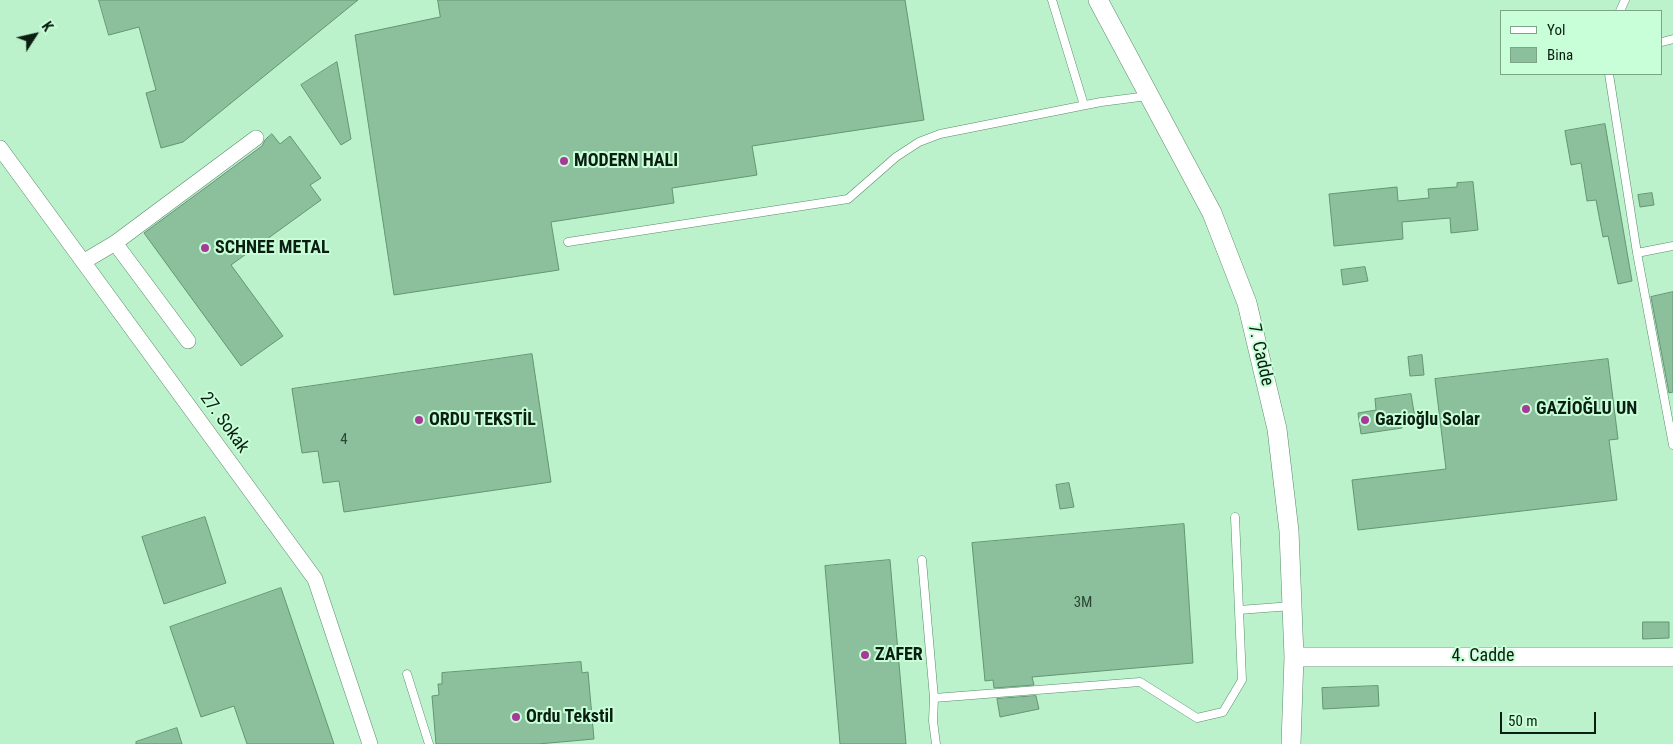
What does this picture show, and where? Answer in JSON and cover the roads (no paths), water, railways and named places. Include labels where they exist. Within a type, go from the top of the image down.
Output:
[{"type":"street","name":"7. Cadde","points":[[1098,0],[1212,213],[1247,303],[1278,429],[1289,531],[1294,656],[1291,744]]},
{"type":"street","points":[[83,262],[115,243],[256,138]]},
{"type":"street","name":"27. Sokak","points":[[0,148],[315,579],[370,744]]},
{"type":"street","points":[[115,243],[188,342]]},
{"type":"street","name":"4. Cadde","points":[[1294,656],[1673,657]]},
{"type":"lane","points":[[1052,0],[1084,105]]},
{"type":"lane","points":[[1609,75],[1637,253],[1673,445]]},
{"type":"lane","points":[[568,242],[848,199],[896,157],[919,142],[940,134],[1084,105],[1150,96]]},
{"type":"lane","points":[[1637,253],[1673,246]]},
{"type":"lane","points":[[934,698],[1140,682],[1197,718],[1223,712],[1242,680],[1235,517]]},
{"type":"lane","points":[[922,560],[936,744]]},
{"type":"lane","points":[[1239,610],[1292,606]]},
{"type":"lane","points":[[407,674],[429,744]]},
{"type":"place","name":"MODERN HALI","points":[[564,161]]},
{"type":"place","name":"SCHNEE METAL","points":[[205,248]]},
{"type":"place","name":"GAZİOĞLU UN","points":[[1526,409]]},
{"type":"place","name":"ORDU TEKSTİL","points":[[419,420]]},
{"type":"place","name":"Gazioğlu Solar","points":[[1365,420]]},
{"type":"place","name":"ZAFER","points":[[865,655]]},
{"type":"place","name":"Ordu Tekstil","points":[[516,717]]}]
